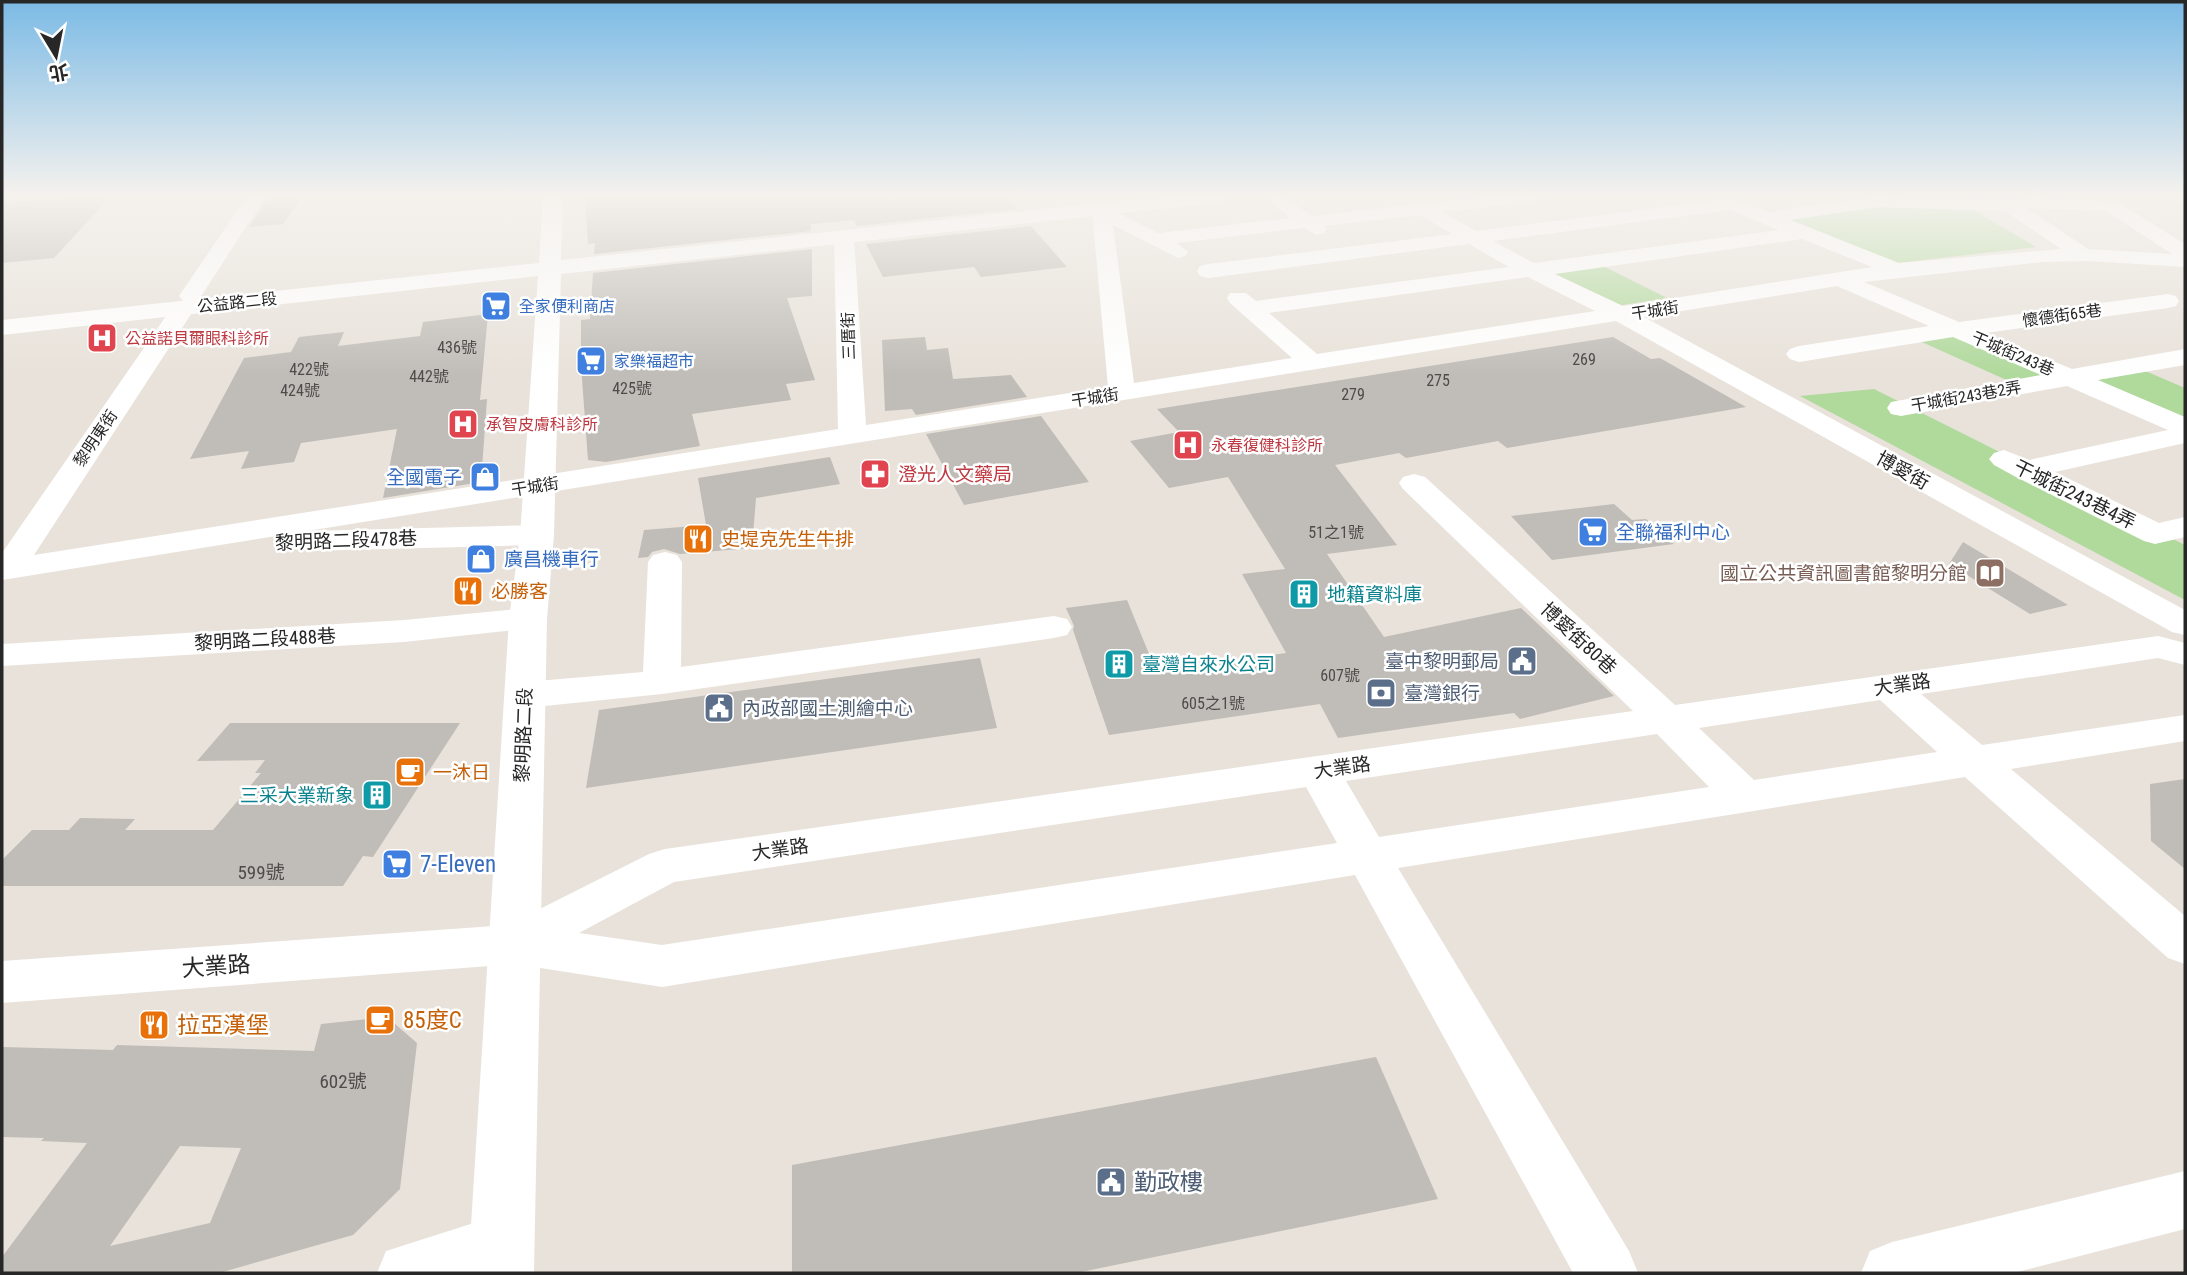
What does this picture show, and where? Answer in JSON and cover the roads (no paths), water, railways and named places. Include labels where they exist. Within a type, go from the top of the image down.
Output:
[{"type":"main road","name":"黎明路二段","points":[[501,1259],[528,619],[537,535],[549,256]]},
{"type":"main road","name":"公益路二段","points":[[2,327],[186,302],[619,256]]},
{"type":"main road","name":"公益路二段","points":[[549,263],[634,256]]},
{"type":"main road","name":"公益路二段","points":[[2,315],[186,302]]},
{"type":"street","name":"黎明東街","points":[[5,569],[217,256]]},
{"type":"street","name":"三厝街","points":[[845,256],[852,435]]},
{"type":"street","points":[[1107,256],[1122,393]]},
{"type":"street","points":[[1184,256],[1208,271],[1312,363]]},
{"type":"street","points":[[1208,271],[1329,256]]},
{"type":"street","name":"博愛街","points":[[1505,256],[1622,315],[2185,624]]},
{"type":"street","points":[[1250,309],[1636,256]]},
{"type":"street","points":[[1863,256],[1897,270]]},
{"type":"street","points":[[2044,256],[2177,304]]},
{"type":"street","name":"干城街","points":[[5,569],[1897,270],[2064,256]]},
{"type":"street","name":"干城街","points":[[2092,256],[2185,261]]},
{"type":"street","name":"干城街243巷","points":[[1841,280],[2185,427]]},
{"type":"street","name":"懷德街65巷","points":[[1799,354],[1956,329],[2177,304]]},
{"type":"street","name":"干城街243巷2弄","points":[[1902,408],[2185,357]]},
{"type":"street","name":"干城街243巷4弄","points":[[2185,435],[2015,464],[2155,534],[2185,527]]},
{"type":"street","name":"博愛街80巷","points":[[1413,483],[1666,719],[1742,795]]},
{"type":"street","name":"黎明路二段478巷","points":[[154,546],[537,535]]},
{"type":"street","points":[[662,682],[665,562]]},
{"type":"street","name":"黎明路二段488巷","points":[[2,655],[404,631],[528,619]]},
{"type":"street","points":[[525,695],[662,682],[1055,626]]},
{"type":"street","name":"大業路","points":[[515,944],[665,866],[2158,647],[2185,654]]},
{"type":"street","points":[[1887,686],[2185,944]]},
{"type":"street","name":"大業路","points":[[2,982],[515,944],[662,966],[1970,759],[2185,728]]},
{"type":"street","points":[[1318,770],[1607,1273]]},
{"type":"street","points":[[1892,1273],[2185,1200]]},
{"type":"street","points":[[408,1273],[501,1259]]},
{"type":"place","name":"全家便利商店","points":[[496,306]]},
{"type":"place","name":"公益諾貝爾眼科診所","points":[[102,338]]},
{"type":"place","name":"家樂福超市","points":[[591,361]]},
{"type":"place","name":"承智皮膚科診所","points":[[463,424]]},
{"type":"place","name":"永春復健科診所","points":[[1188,445]]},
{"type":"place","name":"澄光人文藥局","points":[[875,474]]},
{"type":"place","name":"全國電子","points":[[485,477]]},
{"type":"place","name":"全聯福利中心","points":[[1593,532]]},
{"type":"place","name":"史堤克先生牛排","points":[[698,539]]},
{"type":"place","name":"廣昌機車行","points":[[481,559]]},
{"type":"place","name":"國立公共資訊圖書館黎明分館","points":[[1990,573]]},
{"type":"place","name":"必勝客","points":[[468,591]]},
{"type":"place","name":"地籍資料庫","points":[[1304,594]]},
{"type":"place","name":"臺中黎明郵局","points":[[1522,661]]},
{"type":"place","name":"臺灣自來水公司","points":[[1119,664]]},
{"type":"place","name":"臺灣銀行","points":[[1381,693]]},
{"type":"place","name":"內政部國土測繪中心","points":[[719,708]]},
{"type":"place","name":"一沐日","points":[[410,772]]},
{"type":"place","name":"三采大業新象","points":[[377,795]]},
{"type":"place","name":"7-Eleven","points":[[397,864]]},
{"type":"place","name":"85度C","points":[[380,1020]]},
{"type":"place","name":"拉亞漢堡","points":[[154,1025]]},
{"type":"place","name":"勤政樓","points":[[1111,1182]]}]
